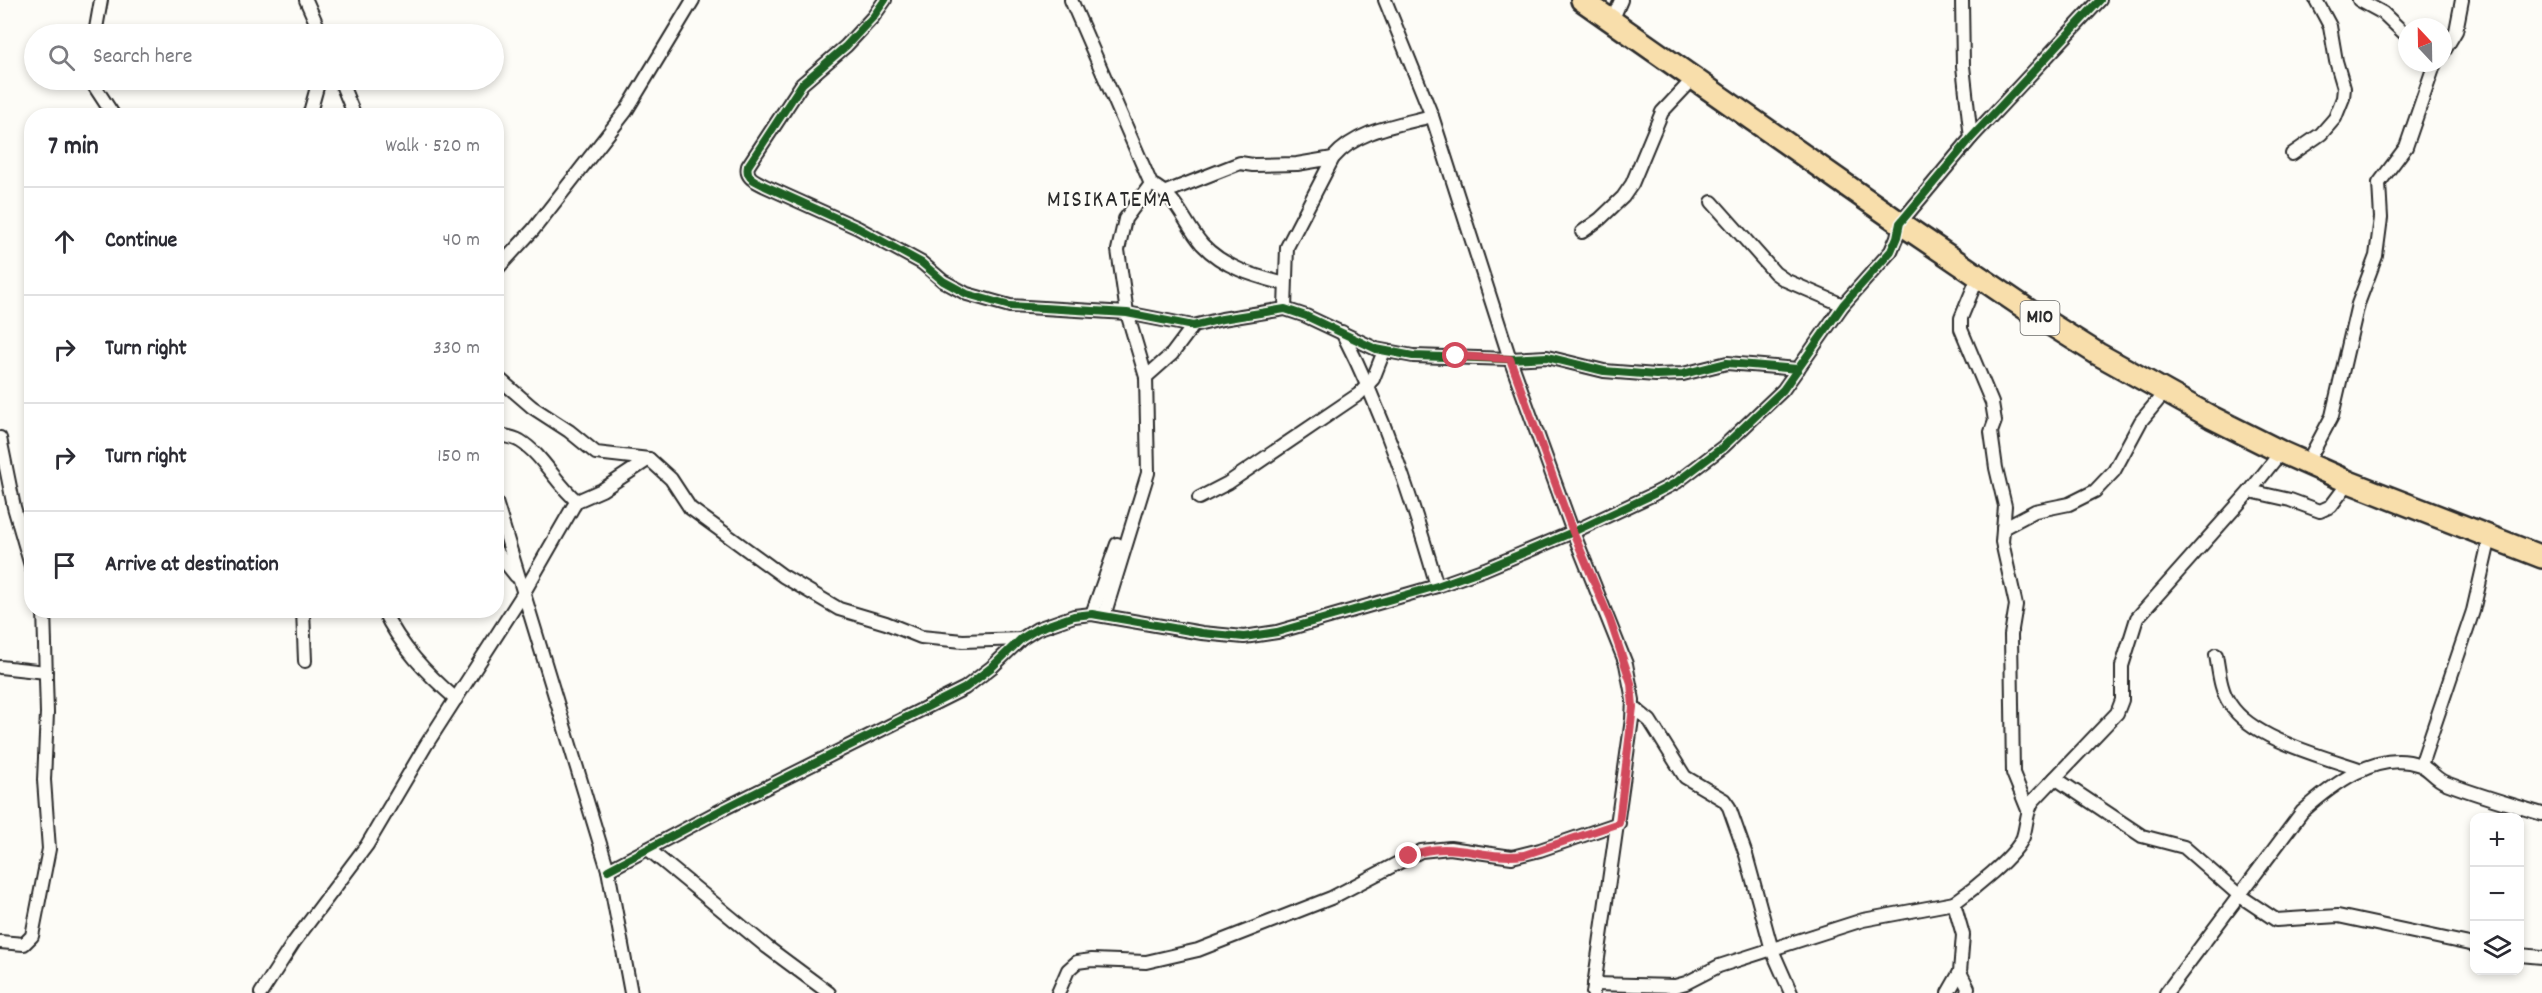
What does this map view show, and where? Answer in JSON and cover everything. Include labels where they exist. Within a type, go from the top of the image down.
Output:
[{"type":"highway","name":"M10","points":[[1582,0],[1978,277],[2098,354],[2165,392],[2281,452],[2349,482],[2542,557]]},
{"type":"street","points":[[96,24],[101,0]]},
{"type":"street","points":[[306,0],[317,24]]},
{"type":"street","points":[[504,261],[533,230],[626,111],[693,0]]},
{"type":"street","points":[[885,0],[873,17],[846,46],[802,84],[748,166],[747,174],[750,179],[858,228],[922,263],[943,281],[967,294],[1011,306],[1127,313],[1193,326],[1285,309],[1384,351],[1413,356],[1510,359],[1547,357],[1610,372],[1656,375],[1683,374],[1719,364],[1736,362],[1798,369]]},
{"type":"street","points":[[1071,0],[1151,184],[1166,192],[1203,245],[1217,257],[1245,274],[1285,284]]},
{"type":"street","points":[[1385,0],[1432,116],[1510,359],[1573,532],[1626,664],[1631,683],[1633,707],[1619,823],[1594,989],[1675,986],[1719,966],[1883,914],[1954,903],[2014,852],[2023,837],[2028,810],[2037,795],[2117,713],[2122,699],[2122,666],[2137,618],[2250,491],[2281,452]]},
{"type":"street","points":[[1612,21],[1621,0]]},
{"type":"street","points":[[1962,0],[1963,66],[1971,138]]},
{"type":"street","points":[[608,870],[965,688],[992,667],[1021,639],[1061,620],[1098,615],[1202,633],[1259,636],[1295,628],[1437,586],[1573,532],[1652,495],[1699,466],[1752,421],[1783,390],[1843,305],[1891,251],[1896,243],[1900,223],[1971,138],[2100,0]]},
{"type":"street","points":[[2292,154],[2321,134],[2336,118],[2343,98],[2344,88],[2336,61],[2330,26],[2316,0]]},
{"type":"street","points":[[2359,0],[2383,13],[2398,27]]},
{"type":"street","points":[[2452,38],[2456,31],[2462,0]]},
{"type":"street","points":[[2307,463],[2332,416],[2358,304],[2376,256],[2381,219],[2379,183],[2406,147],[2431,72]]},
{"type":"street","points":[[1582,232],[1623,197],[1632,184],[1662,112],[1694,78]]},
{"type":"street","points":[[99,90],[109,108]]},
{"type":"street","points":[[311,108],[316,90]]},
{"type":"street","points":[[344,90],[352,108]]},
{"type":"street","points":[[1285,309],[1287,247],[1333,158],[1341,148],[1354,140],[1432,116]]},
{"type":"street","points":[[1166,192],[1240,163],[1297,164],[1333,158]]},
{"type":"street","points":[[1098,615],[1132,520],[1141,502],[1148,473],[1146,377],[1127,313],[1118,250],[1125,219],[1151,184]]},
{"type":"street","points":[[1712,201],[1775,273],[1785,280],[1843,305]]},
{"type":"street","points":[[1978,277],[1961,318],[1961,329],[1992,403],[1995,421],[1991,432],[1991,442],[2004,500],[2002,542],[2016,605],[2011,635],[2013,773],[2028,810]]},
{"type":"street","points":[[1146,377],[1180,346],[1193,326]]},
{"type":"street","points":[[1342,332],[1368,386],[1407,486],[1437,586]]},
{"type":"street","points":[[1199,498],[1228,483],[1350,401],[1368,386],[1376,374],[1384,351]]},
{"type":"street","points":[[504,383],[532,407],[569,431],[596,453],[649,459],[670,479],[690,508],[783,576],[839,609],[886,623],[921,637],[963,641],[1021,639]]},
{"type":"street","points":[[2003,528],[2035,511],[2069,504],[2094,492],[2114,471],[2141,421],[2165,392]]},
{"type":"street","points":[[504,436],[518,439],[530,449],[568,494],[577,501]]},
{"type":"street","points":[[0,438],[14,507],[24,541]]},
{"type":"street","points":[[261,993],[294,942],[367,845],[456,699],[524,594],[554,536],[577,501],[602,489],[649,459]]},
{"type":"street","points":[[2250,491],[2290,500],[2320,511],[2331,506],[2349,482]]},
{"type":"street","points":[[504,528],[608,870],[632,993]]},
{"type":"street","points":[[2421,765],[2474,611],[2490,537]]},
{"type":"street","points":[[504,562],[519,578]]},
{"type":"street","points":[[0,942],[24,944],[28,942],[35,924],[48,860],[44,780],[47,713],[44,618]]},
{"type":"street","points":[[303,618],[305,661]]},
{"type":"street","points":[[388,618],[415,660],[456,699]]},
{"type":"street","points":[[2216,655],[2222,689],[2230,705],[2242,717],[2269,736],[2301,750],[2362,770]]},
{"type":"street","points":[[0,667],[46,672]]},
{"type":"street","points":[[1633,707],[1650,721],[1685,777],[1724,800],[1730,807],[1746,855],[1772,950],[1791,993]]},
{"type":"street","points":[[2166,993],[2302,812],[2320,796],[2362,770],[2400,761],[2421,765],[2443,783],[2542,814]]},
{"type":"street","points":[[2055,778],[2142,836],[2177,843],[2184,847],[2240,896],[2276,920],[2338,916],[2470,944]]},
{"type":"street","points":[[1058,993],[1068,970],[1077,962],[1092,960],[1146,962],[1198,950],[1330,898],[1421,851],[1450,848],[1512,857],[1540,850],[1619,823]]},
{"type":"street","points":[[648,849],[767,947],[829,993]]},
{"type":"street","points":[[1948,993],[1960,972],[1963,935],[1954,903]]},
{"type":"street","points":[[2524,955],[2542,957]]},
{"type":"street","points":[[1960,972],[1970,991]]},
{"type":"cycle path","points":[[885,0],[873,17],[846,46],[802,84],[748,166],[748,173],[752,179],[765,186],[858,228],[922,263],[943,281],[967,294],[1010,306],[1127,313],[1193,326],[1285,309],[1306,316],[1376,349],[1413,356],[1510,359],[1547,357],[1604,371],[1656,375],[1683,374],[1727,363],[1798,369]]},
{"type":"cycle path","points":[[608,870],[723,809],[965,688],[992,667],[1021,639],[1037,629],[1074,616],[1092,614],[1202,633],[1244,637],[1277,632],[1437,586],[1485,569],[1573,532],[1677,482],[1723,447],[1783,390],[1843,305],[1891,251],[1900,223],[1971,138],[2100,0]]},
{"type":"district","name":"MISIKATEMA","points":[[1110,201]]},
{"type":"route","points":[[1409,856],[1435,848],[1450,848],[1512,857],[1619,823],[1632,719],[1633,699],[1626,664],[1573,532],[1510,359],[1456,356]]}]
